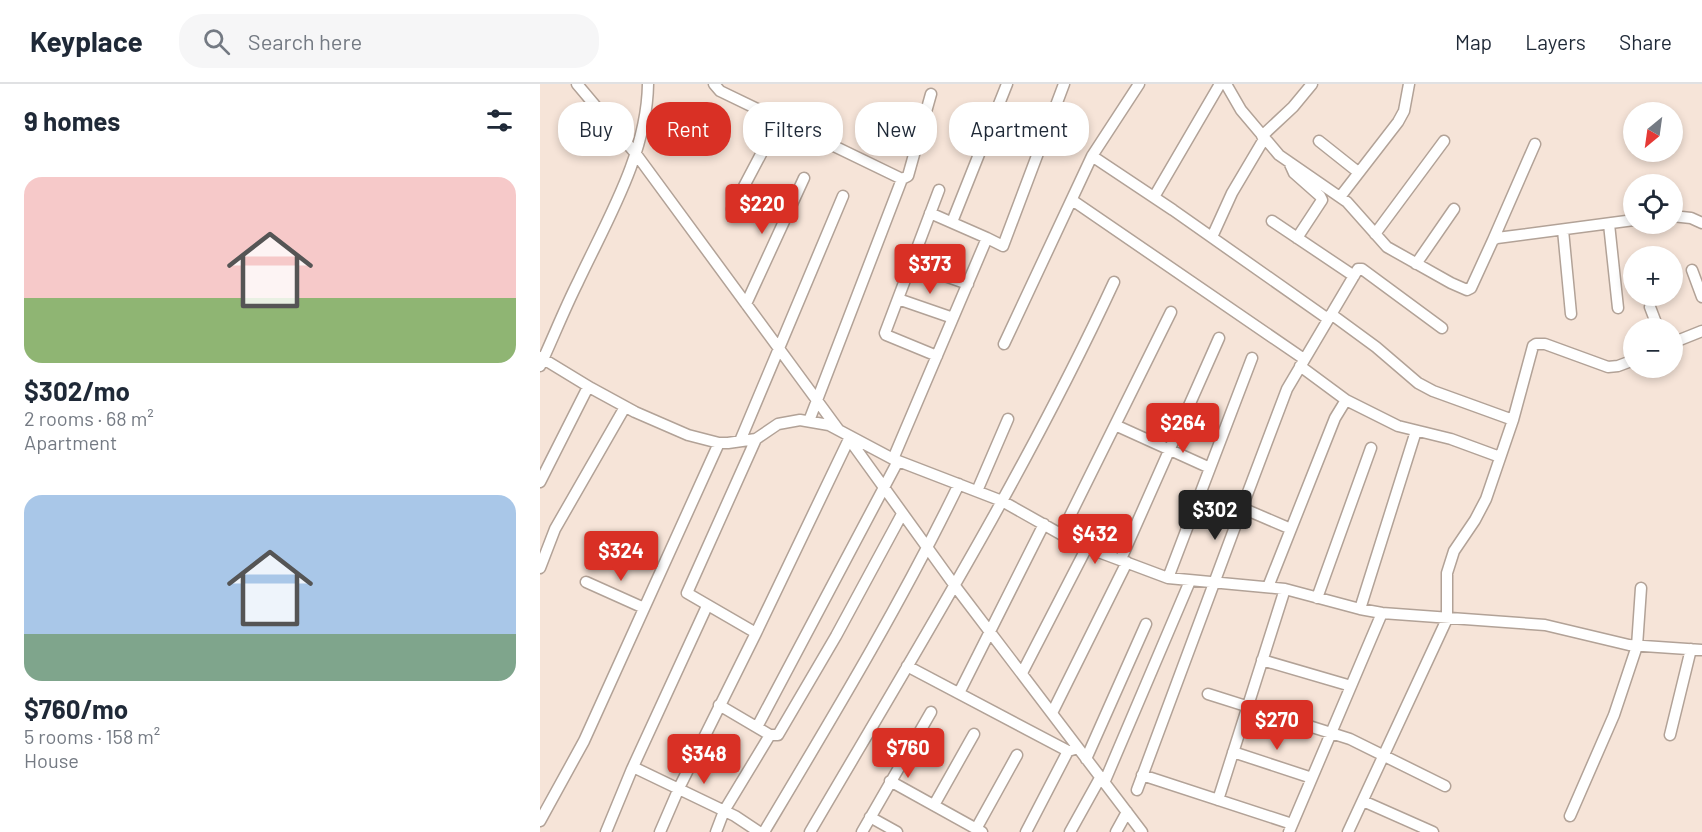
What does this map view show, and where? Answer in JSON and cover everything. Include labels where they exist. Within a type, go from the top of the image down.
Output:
[{"type":"street","points":[[578,84],[636,154],[816,400],[1052,713],[1073,749]]},
{"type":"street","points":[[648,84],[648,108],[636,154],[606,225],[541,360],[625,407],[688,435],[719,443],[756,439],[778,424],[800,420],[829,425],[845,436],[896,460],[1002,501],[1087,547],[1168,578],[1285,589],[1382,613],[1545,625],[1638,646],[1697,650],[1670,735]]},
{"type":"street","points":[[714,84],[720,91],[743,102]]},
{"type":"street","points":[[952,222],[1007,84]]},
{"type":"street","points":[[930,213],[1003,246],[1064,84]]},
{"type":"street","points":[[1004,344],[1092,156],[1138,84]]},
{"type":"street","points":[[1154,196],[1220,84]]},
{"type":"street","points":[[1226,84],[1241,110],[1279,155],[1340,197],[1387,248],[1451,284],[1467,290],[1471,288],[1535,144]]},
{"type":"street","points":[[1212,237],[1232,193],[1263,138],[1312,84]]},
{"type":"street","points":[[1340,197],[1398,122],[1404,111],[1409,84]]},
{"type":"street","points":[[808,421],[902,179],[908,176],[931,94]]},
{"type":"street","points":[[1319,141],[1358,172]]},
{"type":"street","points":[[1375,234],[1444,141]]},
{"type":"street","points":[[843,151],[902,179]]},
{"type":"street","points":[[732,209],[760,156]]},
{"type":"street","points":[[1092,156],[1376,347],[1418,383],[1433,391],[1513,420]]},
{"type":"street","points":[[1288,161],[1294,173],[1322,200],[1297,238]]},
{"type":"street","points":[[746,304],[804,178]]},
{"type":"street","points":[[937,356],[885,333],[939,190]]},
{"type":"street","points":[[740,441],[843,196]]},
{"type":"street","points":[[1072,200],[1302,362],[1346,400],[1398,426],[1451,440],[1500,457]]},
{"type":"street","points":[[1416,264],[1454,209]]},
{"type":"street","points":[[1683,217],[1702,223]]},
{"type":"street","points":[[1272,220],[1354,276]]},
{"type":"street","points":[[1493,240],[1623,222]]},
{"type":"street","points":[[1609,224],[1618,308]]},
{"type":"street","points":[[1563,230],[1571,314]]},
{"type":"street","points":[[758,727],[884,488],[987,238]]},
{"type":"street","points":[[911,264],[968,284]]},
{"type":"street","points":[[1137,790],[1287,389],[1358,269],[1362,269],[1442,328]]},
{"type":"street","points":[[1692,270],[1702,297]]},
{"type":"street","points":[[810,832],[955,586],[1002,501],[1114,282]]},
{"type":"street","points":[[898,298],[953,318]]},
{"type":"street","points":[[1650,308],[1654,318]]},
{"type":"street","points":[[1061,534],[1171,312]]},
{"type":"street","points":[[1683,339],[1702,331]]},
{"type":"street","points":[[1052,713],[1124,560],[1219,338]]},
{"type":"street","points":[[1348,832],[1447,619],[1448,573],[1454,551],[1486,499],[1513,420],[1533,346],[1545,344],[1608,367],[1623,364]]},
{"type":"street","points":[[1168,578],[1252,358]]},
{"type":"street","points":[[540,482],[588,387]]},
{"type":"street","points":[[1268,587],[1335,418],[1346,400]]},
{"type":"street","points":[[540,568],[555,529],[625,407]]},
{"type":"street","points":[[977,491],[1008,419]]},
{"type":"street","points":[[1115,425],[1210,468]]},
{"type":"street","points":[[1360,609],[1416,431]]},
{"type":"street","points":[[660,832],[719,705],[756,633],[845,436]]},
{"type":"street","points":[[756,439],[687,590],[687,593],[707,606],[756,633]]},
{"type":"street","points":[[540,821],[584,741],[719,443]]},
{"type":"street","points":[[1317,598],[1371,448]]},
{"type":"street","points":[[764,832],[875,644],[928,549],[959,484]]},
{"type":"street","points":[[1242,508],[1291,529]]},
{"type":"street","points":[[719,705],[770,735],[778,735],[836,636],[902,514]]},
{"type":"street","points":[[959,693],[1044,524]]},
{"type":"street","points":[[1022,674],[1087,547]]},
{"type":"street","points":[[1070,832],[1102,780],[1190,581]]},
{"type":"street","points":[[586,582],[644,608]]},
{"type":"street","points":[[1570,816],[1614,715],[1638,646],[1641,588]]},
{"type":"street","points":[[1218,800],[1285,589]]},
{"type":"street","points":[[606,832],[633,767],[707,606]]},
{"type":"street","points":[[1142,775],[1218,800],[1291,828],[1382,613]]},
{"type":"street","points":[[1086,759],[1146,624]]},
{"type":"street","points":[[1262,660],[1351,686]]},
{"type":"street","points":[[907,666],[1073,749],[1086,759],[1142,832]]},
{"type":"street","points":[[1208,694],[1332,732],[1445,786]]},
{"type":"street","points":[[862,832],[931,712]]},
{"type":"street","points":[[934,805],[974,734]]},
{"type":"street","points":[[716,832],[724,811],[770,735]]},
{"type":"street","points":[[1026,832],[1073,749]]},
{"type":"street","points":[[1233,752],[1312,778]]},
{"type":"street","points":[[890,781],[979,830],[1017,755]]},
{"type":"street","points":[[633,767],[724,811],[759,832]]},
{"type":"street","points":[[1363,801],[1433,832]]},
{"type":"street","points":[[1116,832],[1127,812]]},
{"type":"street","points":[[870,817],[897,832]]}]
